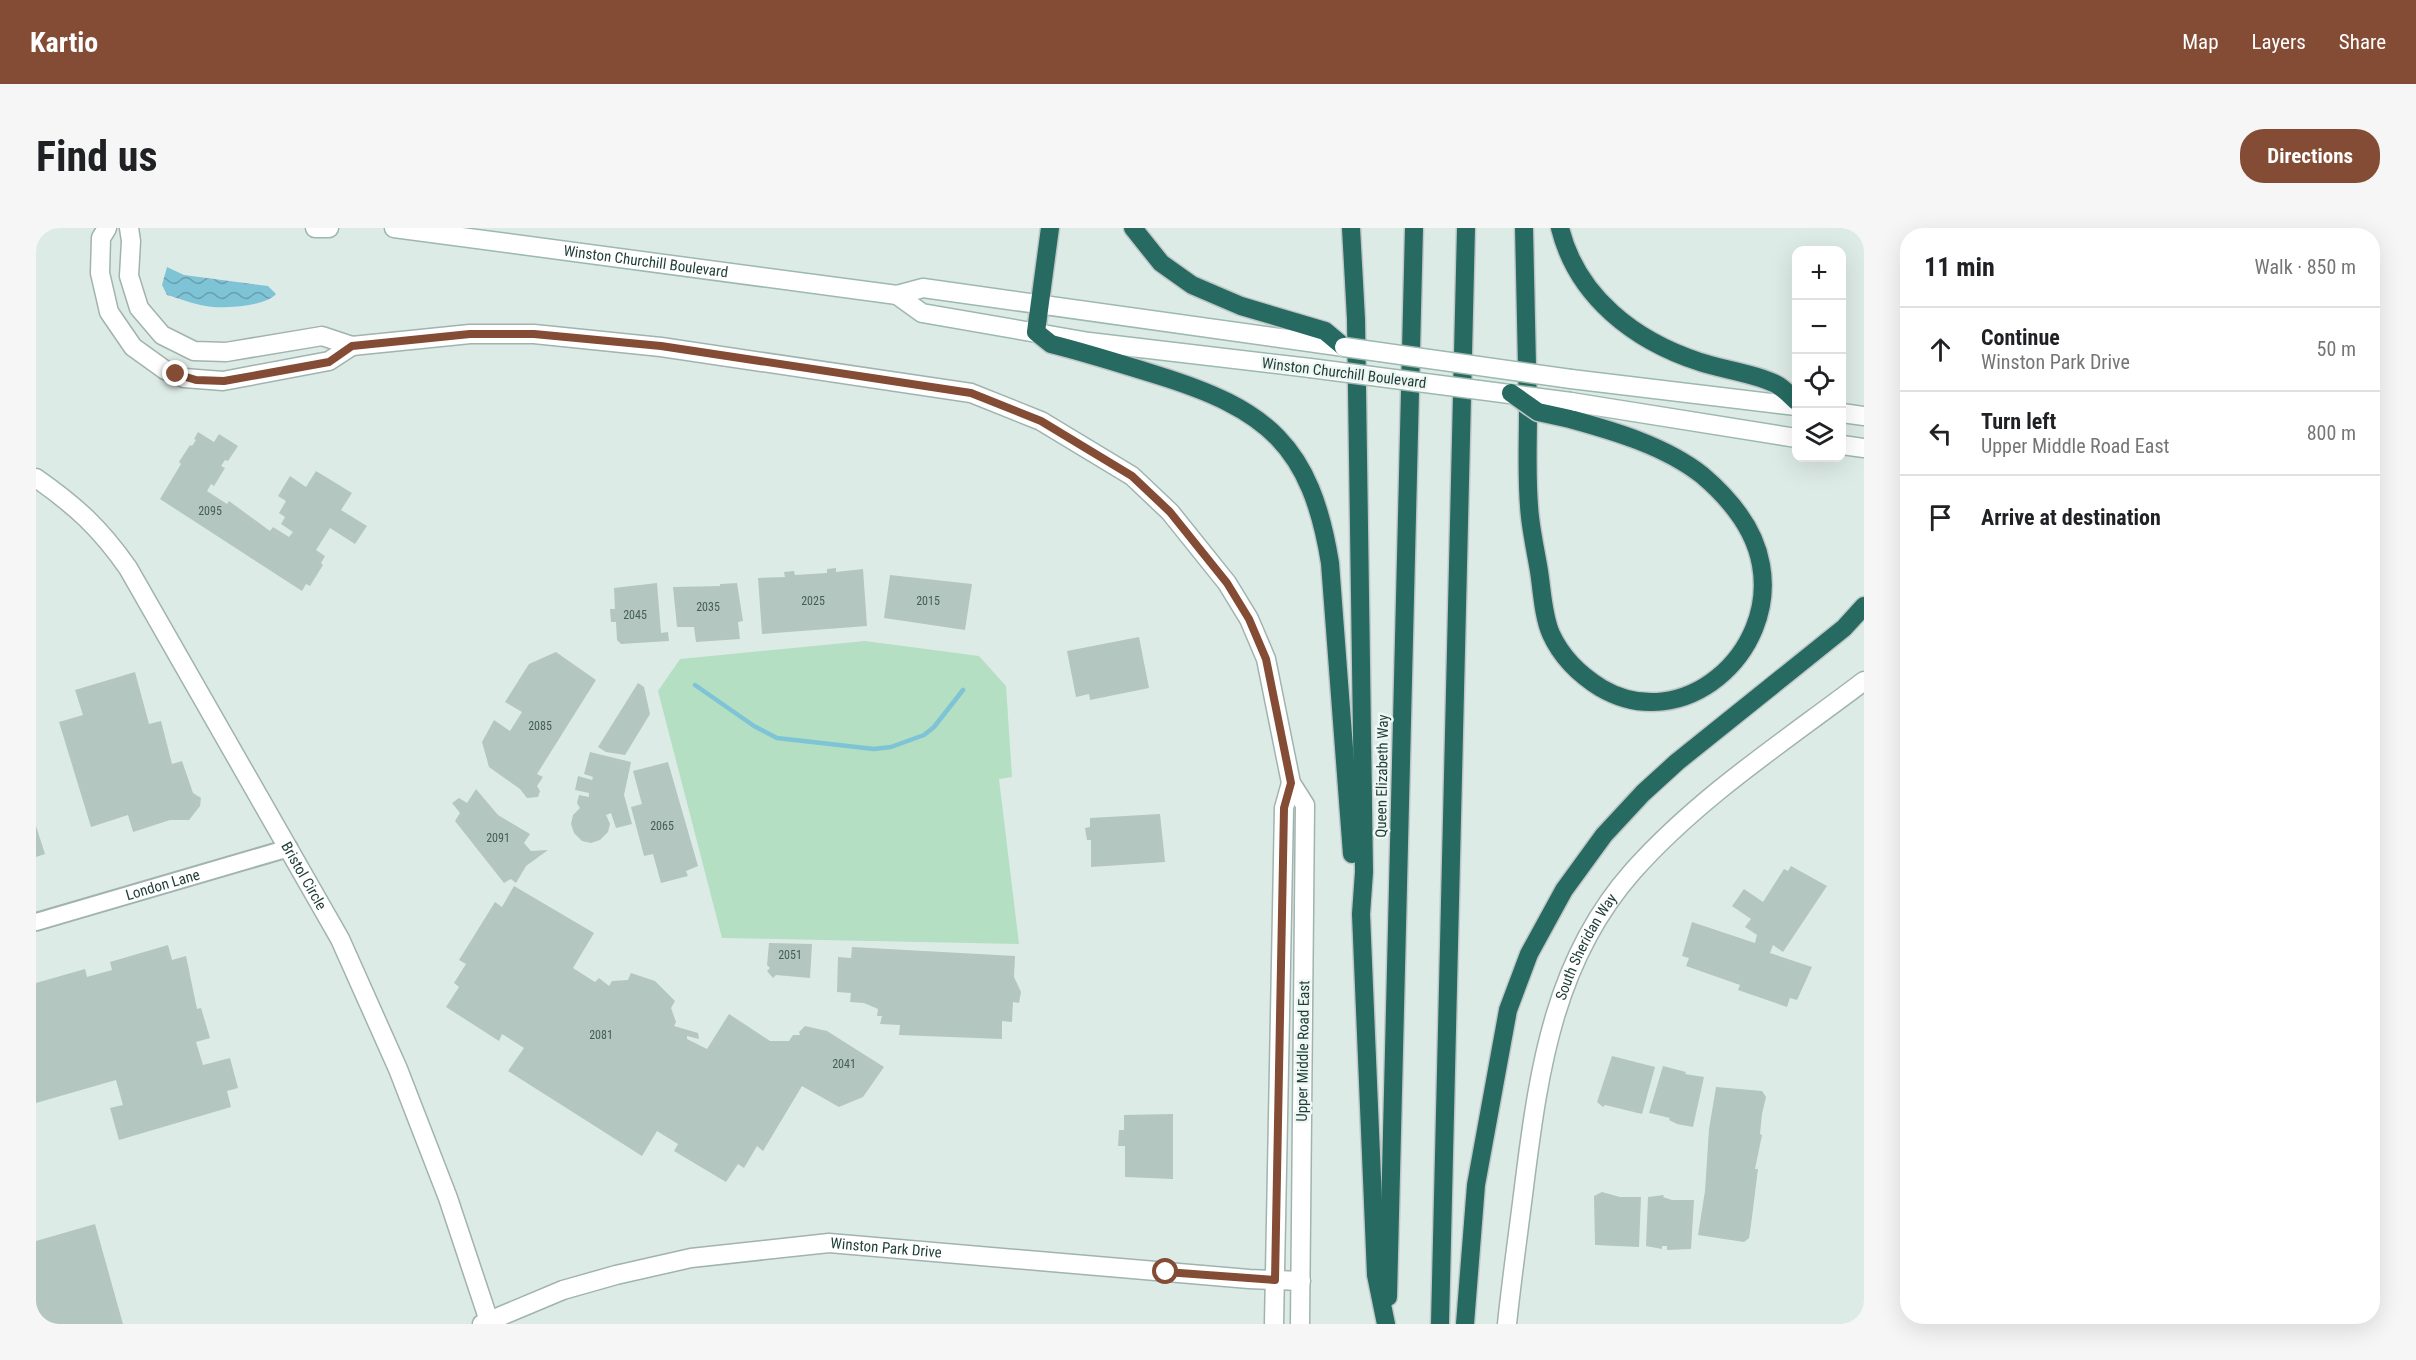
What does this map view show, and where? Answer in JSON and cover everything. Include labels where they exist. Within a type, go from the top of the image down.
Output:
[{"type":"highway","points":[[1050,228],[1036,332],[1051,344],[1183,383],[1238,406],[1280,440],[1302,471],[1319,511],[1330,562],[1353,873],[1361,914]]},
{"type":"highway","points":[[1133,228],[1161,263],[1192,285],[1310,335],[1325,331],[1344,347]]},
{"type":"highway","points":[[1351,228],[1356,319],[1364,872],[1361,914],[1376,1275],[1387,1324]]},
{"type":"highway","name":"Queen Elizabeth Way","points":[[1387,1324],[1414,228]]},
{"type":"highway","points":[[1440,1324],[1466,228]]},
{"type":"highway","points":[[1511,393],[1538,412],[1570,411],[1686,464],[1722,494],[1747,526],[1762,566],[1760,615],[1742,653],[1727,670],[1696,693],[1658,704],[1620,699],[1595,684],[1567,661],[1550,633],[1530,516],[1524,228]]},
{"type":"highway","points":[[1560,228],[1583,281],[1624,325],[1676,354],[1778,385],[1792,397]]},
{"type":"highway","points":[[1466,1324],[1476,1185],[1508,1010],[1529,954],[1577,872],[1604,835],[1643,793],[1677,762],[1844,628],[1864,606]]},
{"type":"street","name":"Upper Middle Road East","points":[[107,228],[101,238],[100,273],[109,312],[133,347],[165,370],[184,378],[224,381],[329,362],[352,346]]},
{"type":"street","name":"Upper Middle Road East","points":[[129,228],[131,242],[128,268],[134,297],[152,327],[174,343],[194,351],[215,353],[322,336],[352,346],[470,334],[534,334],[661,346],[971,393],[1041,421],[1132,476],[1170,512],[1227,583],[1249,619],[1266,659],[1291,783],[1305,805],[1300,1324]]},
{"type":"street","points":[[315,228],[329,228]]},
{"type":"street","name":"Winston Churchill Boulevard","points":[[394,228],[897,295],[923,288],[1310,335]]},
{"type":"street","name":"Winston Churchill Boulevard","points":[[897,295],[921,313],[1089,342],[1511,393]]},
{"type":"street","name":"Winston Churchill Boulevard","points":[[1344,347],[1571,380],[1792,405]]},
{"type":"street","points":[[1570,411],[1792,437]]},
{"type":"street","points":[[1846,414],[1864,417]]},
{"type":"street","points":[[1846,446],[1864,448]]},
{"type":"street","name":"Bristol Circle","points":[[36,478],[75,506],[106,537],[128,568],[340,939],[398,1069],[447,1198],[487,1323]]},
{"type":"street","name":"South Sheridan Way","points":[[1507,1324],[1536,1090],[1548,1031],[1578,954],[1600,917],[1631,873],[1682,821],[1723,785],[1864,681]]},
{"type":"street","name":"Upper Middle Road East","points":[[1274,1324],[1284,808],[1291,783]]},
{"type":"street","name":"London Lane","points":[[36,922],[289,848]]},
{"type":"street","name":"Winston Park Drive","points":[[487,1323],[563,1290],[616,1275],[692,1258],[829,1243],[1301,1281]]},
{"type":"green space","points":[[865,641],[979,656],[1006,686],[1012,777],[999,779],[1019,944],[722,938],[658,691],[680,659]]},
{"type":"water","points":[[167,267],[184,275],[268,286],[276,294],[264,301],[246,305],[220,307],[196,304],[167,295],[162,285]]},
{"type":"building","points":[[198,432],[214,442],[219,434],[238,446],[228,461],[225,460],[221,466],[225,468],[214,486],[211,484],[207,491],[227,504],[229,501],[270,531],[273,527],[289,537],[293,532],[281,524],[285,517],[279,513],[286,501],[278,496],[290,476],[306,487],[316,471],[352,493],[341,510],[367,526],[355,544],[330,528],[316,550],[325,556],[321,563],[323,565],[310,586],[306,584],[302,591],[160,499],[181,464],[179,462],[196,440],[194,439]]},
{"type":"building","points":[[836,568],[836,572],[863,569],[867,626],[762,634],[758,578],[785,577],[784,572],[794,571],[795,575],[827,573],[827,569]]},
{"type":"building","points":[[890,575],[972,584],[965,630],[884,618]]},
{"type":"building","points":[[657,583],[661,633],[668,632],[669,641],[621,644],[617,640],[616,622],[611,622],[610,609],[615,609],[614,588]]},
{"type":"building","points":[[737,583],[743,621],[738,622],[740,639],[696,642],[694,627],[677,627],[673,587],[720,586],[720,584]]},
{"type":"building","points":[[1139,637],[1149,688],[1090,700],[1089,694],[1076,697],[1067,651]]},
{"type":"building","points":[[556,652],[596,680],[537,774],[543,777],[537,786],[540,791],[538,797],[527,798],[520,789],[489,767],[482,742],[494,720],[510,731],[522,712],[505,702],[529,664]]},
{"type":"building","points":[[135,672],[149,724],[161,721],[172,764],[182,761],[193,793],[201,798],[200,806],[189,820],[170,820],[133,832],[128,815],[91,827],[59,722],[83,715],[75,690]]},
{"type":"building","points":[[638,683],[644,687],[650,714],[625,755],[606,752],[598,747]]},
{"type":"building","points":[[590,752],[631,762],[624,795],[632,824],[616,828],[611,813],[606,815],[610,824],[608,832],[600,840],[591,843],[582,841],[574,833],[571,824],[573,815],[580,808],[577,803],[579,795],[589,797],[589,793],[575,790],[578,776],[592,780],[593,777],[584,774]]},
{"type":"building","points":[[668,762],[698,866],[686,871],[688,876],[661,883],[653,854],[644,856],[631,807],[642,804],[633,771]]},
{"type":"building","points":[[476,789],[498,815],[530,834],[524,843],[531,851],[548,850],[526,866],[516,883],[511,879],[504,883],[455,821],[460,813],[452,803],[459,798],[467,803]]},
{"type":"building","points":[[1160,814],[1165,862],[1091,867],[1091,840],[1087,840],[1085,828],[1090,827],[1090,818]]},
{"type":"building","points":[[36,826],[45,854],[36,857]]},
{"type":"building","points":[[1791,866],[1827,886],[1783,952],[1773,945],[1770,953],[1812,967],[1797,1000],[1790,998],[1787,1007],[1738,990],[1740,985],[1686,966],[1689,958],[1682,956],[1692,922],[1755,943],[1757,935],[1745,927],[1751,919],[1732,906],[1744,889],[1763,902],[1784,869],[1788,871]]},
{"type":"building","points":[[514,886],[594,933],[573,968],[595,982],[599,978],[609,986],[612,981],[628,980],[631,973],[655,981],[675,1001],[671,1008],[676,1022],[674,1026],[698,1033],[699,1039],[687,1036],[687,1039],[707,1049],[729,1014],[770,1041],[789,1041],[793,1035],[800,1035],[799,1032],[805,1026],[827,1031],[884,1067],[863,1097],[839,1107],[802,1086],[763,1151],[757,1146],[744,1168],[738,1164],[726,1182],[674,1151],[678,1144],[657,1131],[642,1156],[508,1071],[524,1048],[502,1034],[499,1041],[446,1007],[459,987],[454,983],[466,964],[459,960],[495,902],[502,907]]},
{"type":"building","points":[[769,943],[812,944],[810,978],[776,975],[773,978],[767,971],[770,968],[767,965]]},
{"type":"building","points":[[168,945],[172,960],[186,956],[197,1009],[201,1008],[210,1038],[196,1042],[203,1065],[230,1058],[238,1088],[227,1091],[231,1107],[119,1140],[110,1108],[123,1105],[116,1080],[36,1103],[36,983],[85,969],[87,977],[112,970],[110,962]]},
{"type":"building","points":[[852,947],[1015,956],[1014,977],[1021,992],[1019,1003],[1013,1002],[1012,1022],[1002,1021],[1002,1039],[899,1035],[900,1025],[880,1024],[882,1016],[877,1016],[878,1009],[864,1003],[850,1002],[851,993],[837,992],[838,957],[851,958]]},
{"type":"building","points":[[1612,1056],[1655,1067],[1642,1114],[1605,1105],[1603,1107],[1597,1102]]},
{"type":"building","points":[[1663,1066],[1686,1072],[1685,1074],[1704,1077],[1693,1127],[1677,1124],[1669,1120],[1670,1118],[1649,1113]]},
{"type":"building","points":[[1716,1087],[1762,1091],[1766,1097],[1755,1169],[1758,1169],[1751,1225],[1749,1238],[1744,1242],[1698,1235],[1705,1191],[1709,1129]]},
{"type":"building","points":[[1173,1114],[1173,1179],[1125,1177],[1125,1146],[1118,1146],[1119,1130],[1124,1130],[1124,1115]]},
{"type":"building","points":[[1602,1192],[1620,1197],[1641,1197],[1639,1247],[1595,1245],[1594,1196]]},
{"type":"building","points":[[1664,1195],[1663,1197],[1672,1200],[1694,1200],[1691,1249],[1667,1250],[1667,1246],[1662,1246],[1662,1249],[1646,1246],[1648,1197]]},
{"type":"building","points":[[95,1224],[123,1324],[36,1324],[36,1241]]},
{"type":"waterway","points":[[695,685],[754,726],[777,738],[874,749],[891,747],[924,735],[934,727],[963,690]]},
{"type":"route","points":[[176,374],[196,380],[224,381],[329,362],[352,346],[470,334],[534,334],[661,346],[971,393],[1041,421],[1132,476],[1170,512],[1198,545],[1227,583],[1249,619],[1266,659],[1281,724],[1291,783],[1284,808],[1285,856],[1275,1280],[1166,1272]]}]
